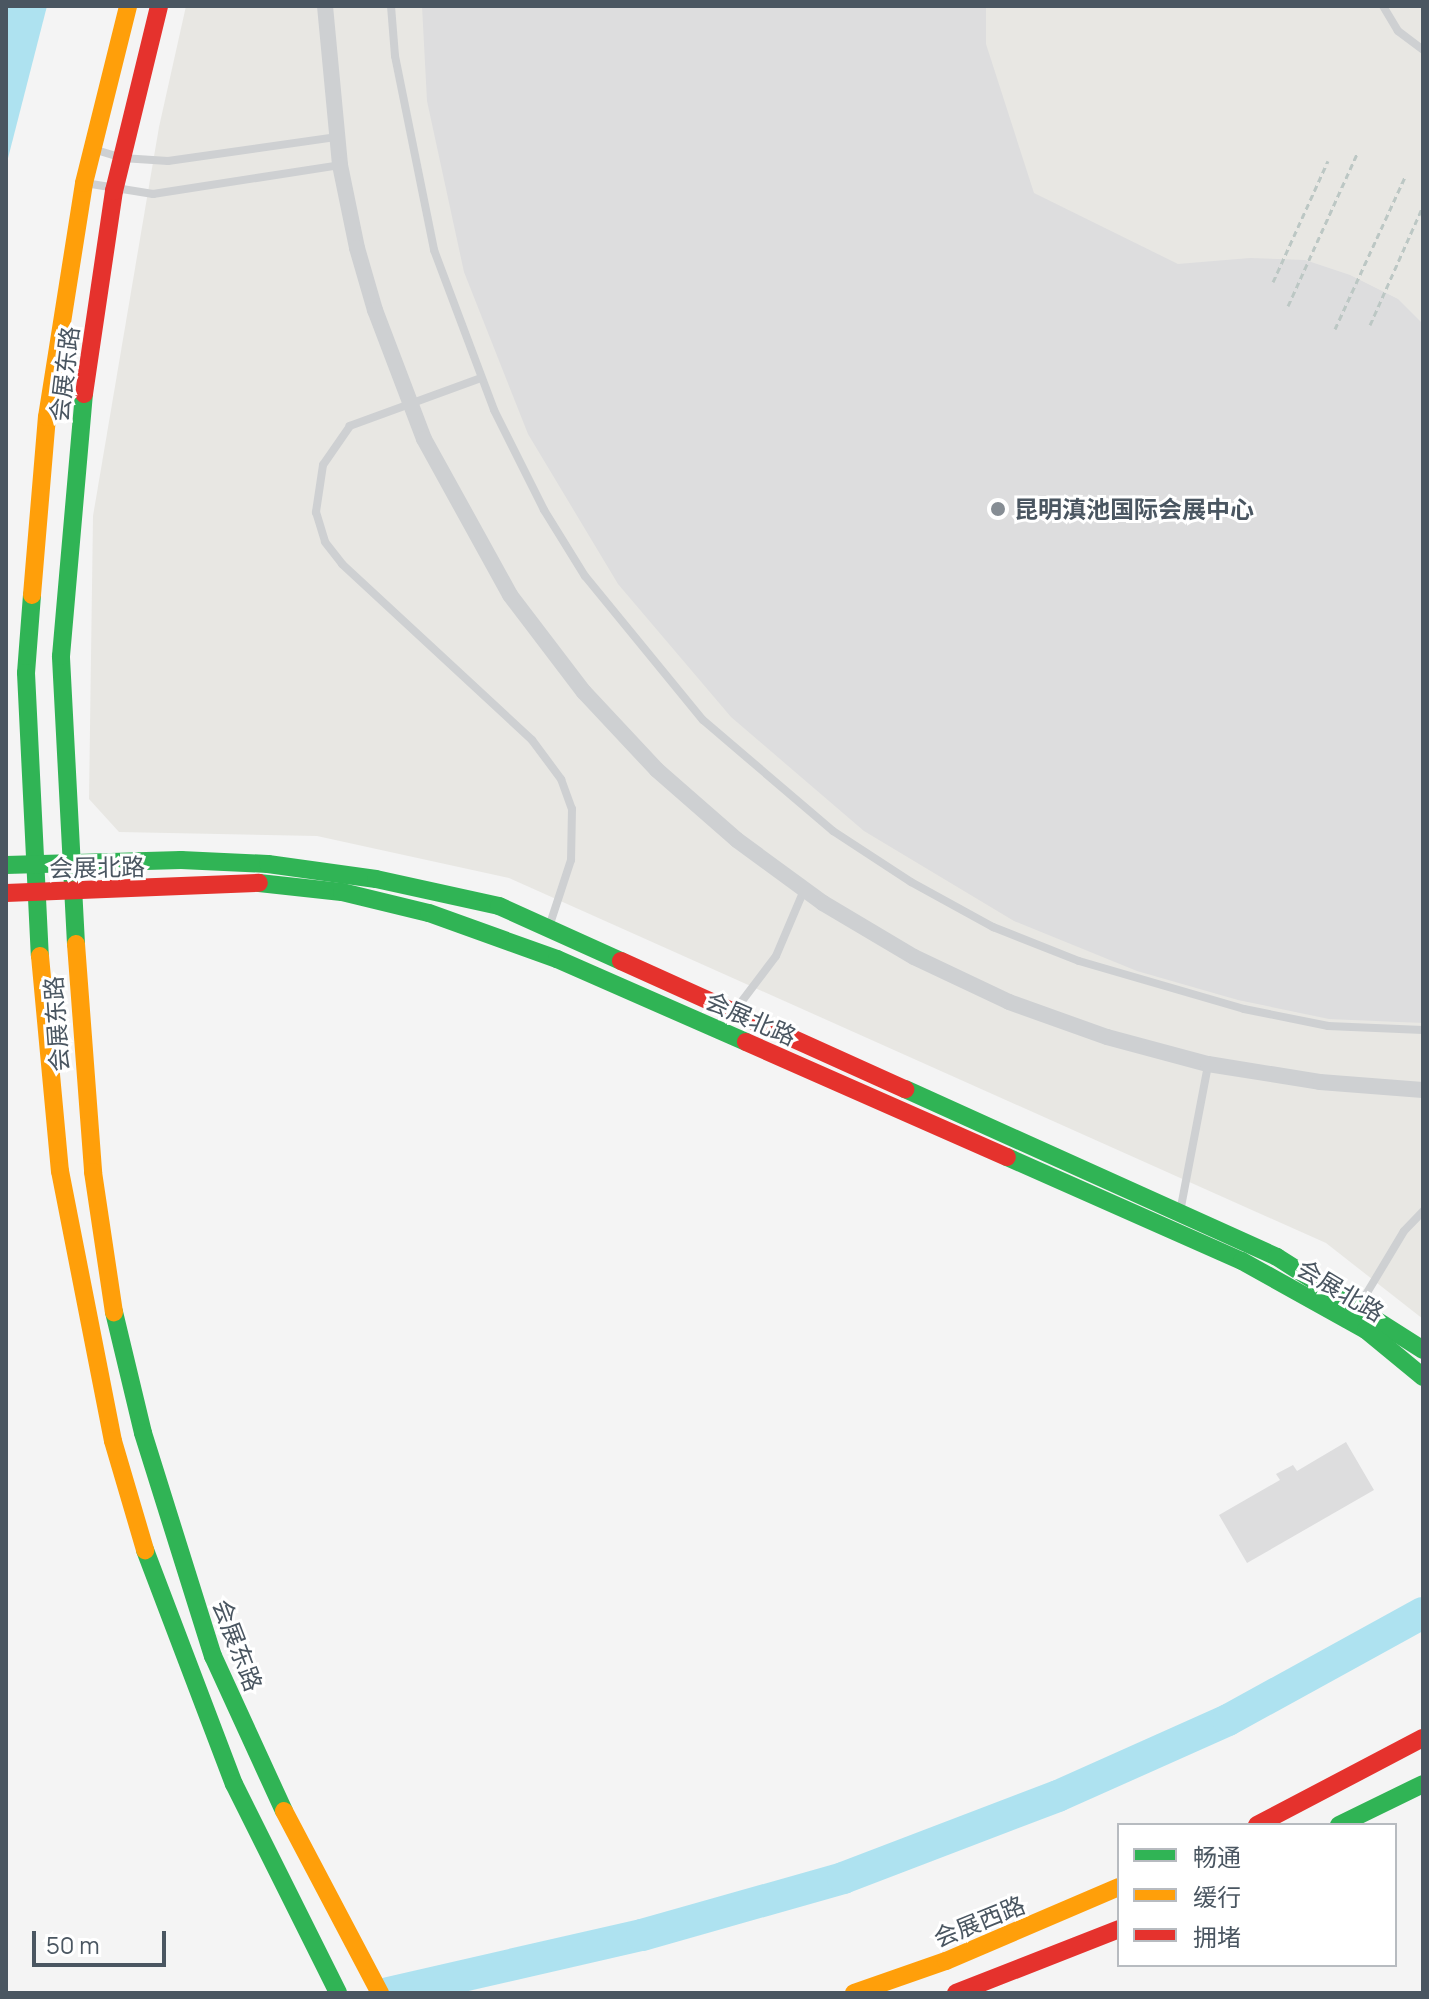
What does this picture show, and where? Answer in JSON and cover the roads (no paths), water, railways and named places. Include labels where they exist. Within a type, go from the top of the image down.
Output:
[{"type":"street","name":"会展东路","points":[[128,6],[84,183],[47,417],[26,673],[32,864],[60,1171],[113,1441],[146,1553],[199,1698],[274,1871],[338,1993]]},
{"type":"street","name":"会展东路","points":[[159,6],[114,191],[86,373],[61,656],[80,1030],[104,1267],[143,1433],[213,1656],[305,1858],[380,1993]]},
{"type":"street","points":[[325,6],[340,165],[357,248],[396,370],[450,491],[510,595],[584,692],[657,770],[804,890],[914,957],[1009,1002],[1107,1037],[1208,1064],[1320,1082],[1423,1090]]},
{"type":"street","name":"会展北路","points":[[6,865],[71,862],[268,864],[376,879],[499,906],[736,1009],[1277,1257],[1423,1350]]},
{"type":"street","name":"会展北路","points":[[6,893],[248,882],[342,892],[443,918],[557,959],[1242,1261],[1366,1330],[1423,1377]]},
{"type":"street","points":[[1261,1823],[1423,1738]]},
{"type":"street","points":[[1343,1823],[1423,1784]]},
{"type":"street","name":"会展西路","points":[[854,1993],[946,1961],[1117,1888]]},
{"type":"street","points":[[956,1993],[1117,1930]]},
{"type":"lane","points":[[391,6],[395,56],[434,250],[481,378],[544,510],[632,637],[703,720],[833,831],[911,882],[993,927],[1079,961],[1244,1009],[1328,1026],[1423,1030]]},
{"type":"lane","points":[[1383,6],[1398,31],[1423,50]]},
{"type":"lane","points":[[92,149],[122,158],[168,161],[337,137]]},
{"type":"lane","points":[[84,183],[114,191],[153,194],[340,165]]},
{"type":"lane","points":[[481,378],[350,426],[323,465],[316,512],[325,542],[342,564],[543,752],[572,809],[571,860],[549,927]]},
{"type":"lane","points":[[736,1009],[776,956],[804,890]]},
{"type":"lane","points":[[1180,1213],[1208,1064]]},
{"type":"lane","points":[[1358,1307],[1404,1231],[1423,1211]]},
{"type":"water","points":[[6,6],[47,6],[6,166]]},
{"type":"waterway","points":[[388,1993],[642,1935],[843,1878],[1058,1796],[1228,1720],[1423,1613]]},
{"type":"place","name":"昆明滇池国际会展中心","points":[[998,509]]}]
